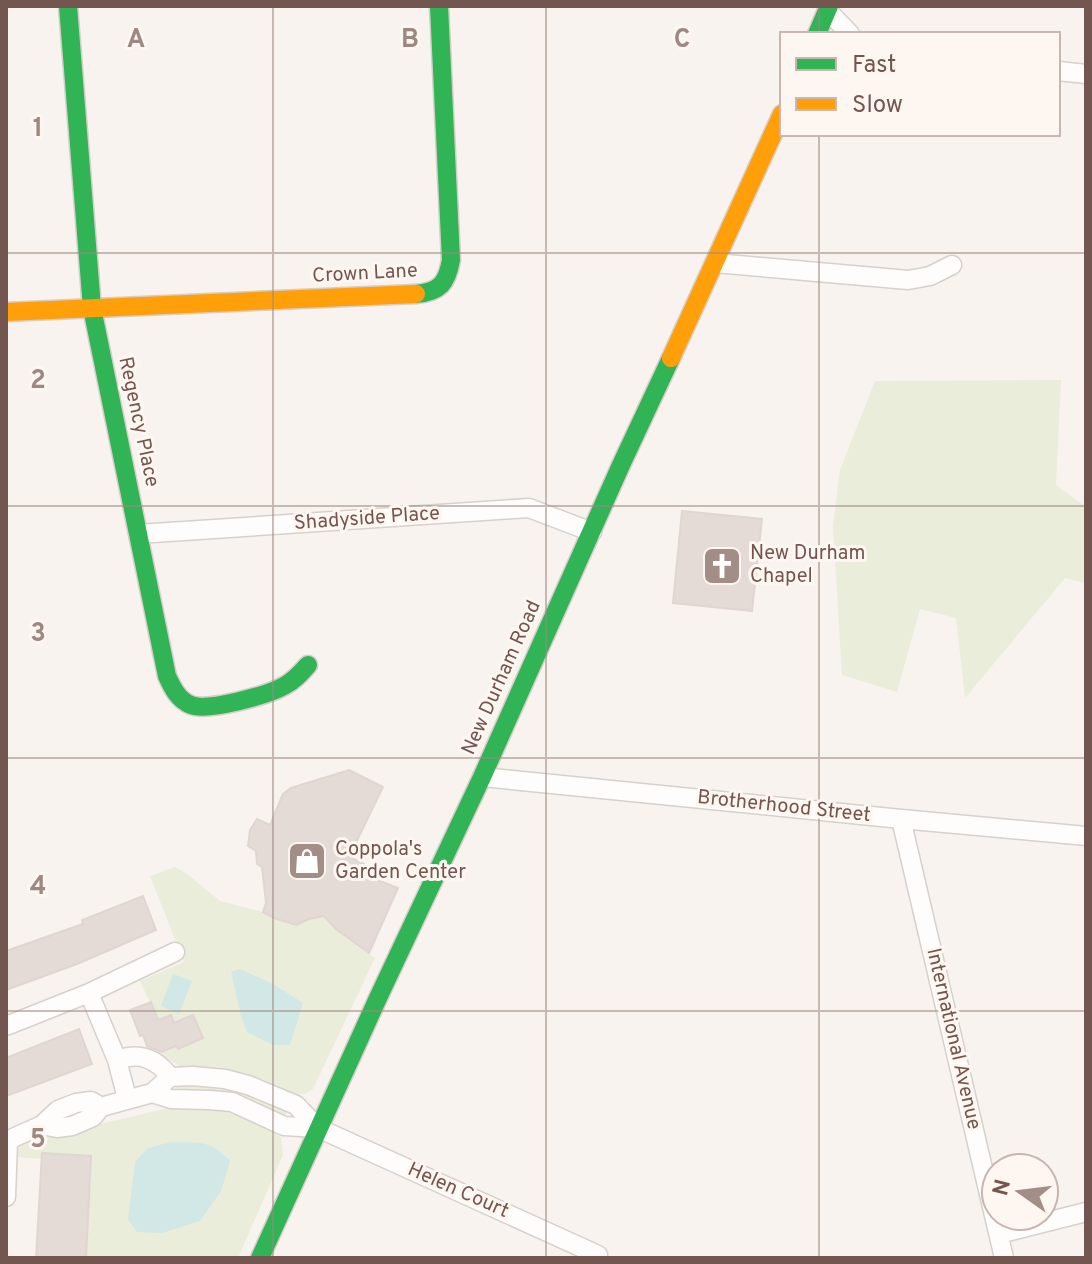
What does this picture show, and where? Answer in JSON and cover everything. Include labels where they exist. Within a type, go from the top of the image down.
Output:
[{"type":"street","name":"Regency Place","points":[[68,6],[92,308],[167,676],[174,692],[183,701],[193,707],[207,708],[282,689],[308,665]]},
{"type":"street","name":"Crown Lane","points":[[6,312],[421,294],[443,285],[451,260],[439,6]]},
{"type":"street","points":[[818,32],[826,7],[848,32]]},
{"type":"street","points":[[1060,71],[1086,74]]},
{"type":"street","name":"New Durham Road","points":[[260,1258],[780,118]]},
{"type":"street","points":[[715,263],[908,280],[930,276],[952,265]]},
{"type":"street","name":"Shadyside Place","points":[[138,534],[529,508],[592,532]]},
{"type":"street","name":"Brotherhood Street","points":[[482,777],[1086,836]]},
{"type":"street","name":"International Avenue","points":[[901,819],[1004,1258]]},
{"type":"street","points":[[6,1026],[89,993],[175,952]]},
{"type":"street","points":[[89,993],[117,1060],[127,1098]]},
{"type":"street","points":[[117,1060],[140,1055],[162,1067],[170,1077]]},
{"type":"street","points":[[152,1093],[170,1077],[225,1079],[296,1105],[318,1128]]},
{"type":"street","points":[[6,1197],[7,1141],[42,1125],[58,1110],[76,1103],[91,1101],[101,1107],[152,1093],[171,1099],[232,1102],[284,1126],[318,1128]]},
{"type":"street","name":"Helen Court","points":[[318,1128],[598,1255]]},
{"type":"street","points":[[999,1234],[1086,1212]]},
{"type":"green space","points":[[1061,380],[1056,485],[1086,507],[1086,583],[1065,578],[965,698],[956,618],[920,609],[897,692],[842,675],[833,526],[840,470],[875,381]]},
{"type":"green space","points":[[175,867],[220,901],[263,912],[296,925],[323,916],[375,958],[313,1089],[295,1095],[186,1070],[158,1053],[176,1046],[178,1049],[203,1037],[193,1015],[174,1023],[171,1015],[158,1020],[140,981],[184,962],[150,876]]},
{"type":"green space","points":[[203,1082],[250,1092],[287,1113],[280,1114],[240,1097],[177,1088],[178,1084]]},
{"type":"green space","points":[[186,1106],[249,1118],[281,1138],[283,1155],[238,1258],[85,1258],[91,1156],[42,1153],[41,1159],[16,1157],[18,1149],[29,1141]]},
{"type":"water","points":[[240,969],[273,984],[303,1003],[290,1045],[273,1045],[247,1032],[231,972]]},
{"type":"water","points":[[173,974],[192,981],[179,1014],[161,1006]]},
{"type":"water","points":[[171,1142],[210,1146],[223,1154],[230,1161],[221,1191],[200,1221],[162,1233],[137,1232],[128,1219],[135,1162],[148,1148]]},
{"type":"building","points":[[682,511],[762,519],[752,611],[673,603]]},
{"type":"building","name":"Coppola's Garden Center","points":[[349,770],[383,787],[349,857],[364,864],[360,873],[398,888],[369,953],[336,929],[324,916],[296,925],[263,912],[266,903],[262,867],[257,864],[256,851],[248,846],[250,830],[257,819],[270,825],[283,794],[291,788]]},
{"type":"building","points":[[143,896],[156,930],[6,990],[6,951],[83,924],[82,920]]},
{"type":"building","points":[[151,1002],[158,1020],[171,1015],[174,1023],[193,1015],[203,1038],[178,1049],[176,1046],[161,1052],[147,1046],[130,1010]]},
{"type":"building","points":[[79,1029],[92,1064],[6,1096],[6,1058]]},
{"type":"building","points":[[42,1153],[91,1156],[86,1258],[36,1258]]},
{"type":"traffic: fast","points":[[68,6],[92,308],[167,676],[182,700],[199,707],[238,702],[276,690],[291,682],[308,665]]},
{"type":"traffic: fast","points":[[416,294],[441,285],[451,260],[439,6]]},
{"type":"traffic: fast","points":[[818,32],[829,6]]},
{"type":"traffic: fast","points":[[260,1258],[671,358]]},
{"type":"traffic: slow","points":[[671,358],[780,118]]},
{"type":"traffic: slow","points":[[6,312],[416,294]]},
{"type":"place","name":"New Durham Chapel","points":[[722,566]]},
{"type":"place","name":"Coppola's Garden Center","points":[[307,861]]}]
